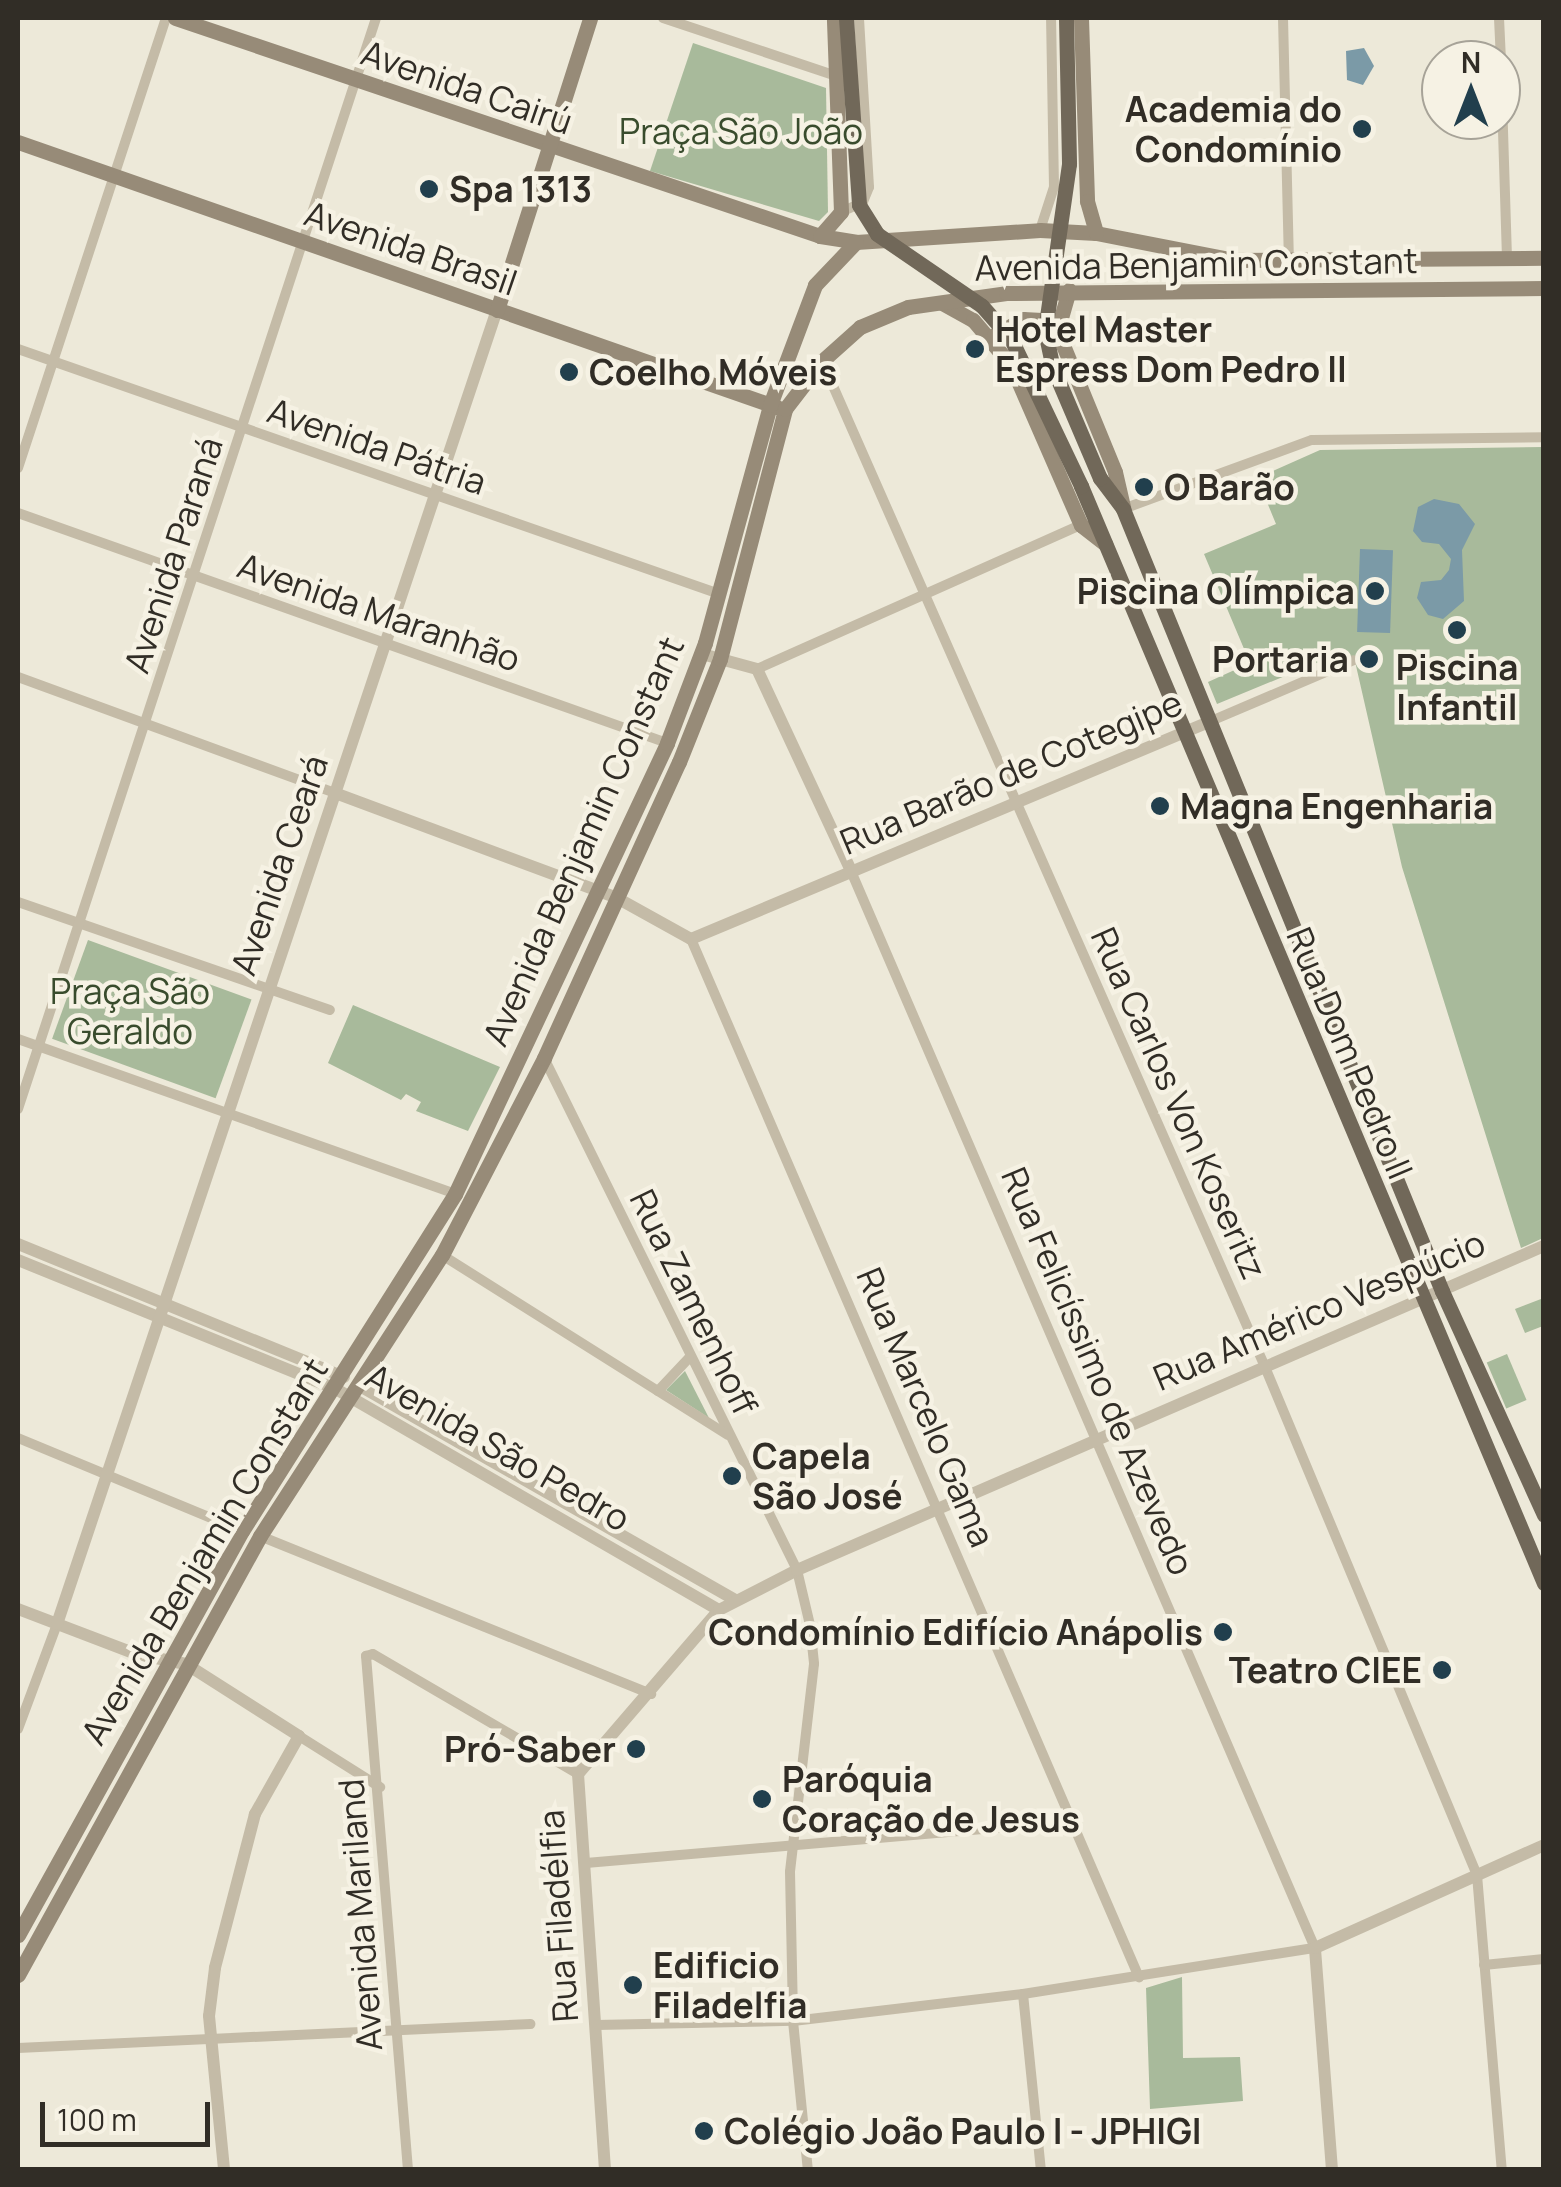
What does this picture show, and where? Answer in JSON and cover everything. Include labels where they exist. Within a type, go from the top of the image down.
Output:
[{"type":"main road","name":"Avenida Cairú","points":[[174,18],[548,148],[820,236],[856,242]]},
{"type":"main road","name":"Avenida Ceará","points":[[496,310],[590,18]]},
{"type":"main road","points":[[820,236],[841,212],[834,18]]},
{"type":"main road","name":"Rua Dom Pedro II","points":[[846,18],[859,205],[877,234],[982,306],[1011,338],[1105,544],[1544,1583]]},
{"type":"main road","name":"Rua Dom Pedro II","points":[[1066,18],[1068,200],[1045,332],[1053,368],[1100,478],[1123,508]]},
{"type":"main road","points":[[1081,18],[1087,200],[1096,234]]},
{"type":"main road","name":"Avenida Brasil","points":[[18,142],[778,407]]},
{"type":"main road","name":"Avenida Benjamin Constant","points":[[18,1935],[165,1662],[242,1531],[340,1383],[454,1194],[600,892],[667,743],[702,654],[816,286],[856,242],[1040,230],[1096,234],[1232,260],[1544,258]]},
{"type":"main road","name":"Avenida Benjamin Constant","points":[[18,1975],[186,1664],[260,1536],[442,1256],[544,1058],[720,658],[778,407],[860,327],[938,302],[1069,290],[1544,288]]},
{"type":"main road","points":[[991,338],[1023,318],[1060,321],[1069,290]]},
{"type":"main road","points":[[938,302],[974,320],[1011,365],[1081,526],[1105,544]]},
{"type":"main road","name":"Rua Dom Pedro II","points":[[1060,321],[1123,508],[1442,1290],[1544,1515]]},
{"type":"street","points":[[18,468],[166,18]]},
{"type":"street","name":"Avenida Paraná","points":[[18,1108],[376,18]]},
{"type":"street","points":[[663,18],[836,76]]},
{"type":"street","points":[[841,212],[863,202],[870,187],[859,18]]},
{"type":"street","points":[[1040,230],[1054,187],[1051,18]]},
{"type":"street","points":[[1284,18],[1289,260]]},
{"type":"street","points":[[1503,140],[1507,258]]},
{"type":"street","name":"Avenida Ceará","points":[[18,1729],[496,310]]},
{"type":"street","name":"Avenida Pátria","points":[[18,350],[719,594]]},
{"type":"street","name":"Rua Carlos Von Koseritz","points":[[822,360],[1265,1367],[1477,1875],[1502,2170]]},
{"type":"street","points":[[1123,508],[1312,440],[1544,437]]},
{"type":"street","name":"Avenida Maranhão","points":[[18,513],[667,743]]},
{"type":"street","points":[[702,654],[757,669],[1081,526]]},
{"type":"street","name":"Rua Barão de Cotegipe","points":[[691,939],[1354,660]]},
{"type":"street","name":"Rua Felicíssimo de Azevedo","points":[[757,669],[851,871],[1315,1948],[1332,2170]]},
{"type":"street","points":[[18,678],[617,898],[691,939]]},
{"type":"street","points":[[18,902],[330,1010]]},
{"type":"street","name":"Rua Marcelo Gama","points":[[691,939],[1139,1977]]},
{"type":"street","points":[[18,1039],[454,1194]]},
{"type":"street","name":"Rua Zamenhoff","points":[[544,1058],[796,1570],[814,1664],[793,1850],[793,2020],[808,2170]]},
{"type":"street","name":"Avenida São Pedro","points":[[18,1244],[161,1310],[340,1383],[463,1453],[514,1474],[734,1599]]},
{"type":"street","name":"Rua Américo Vespúcio","points":[[734,1599],[1544,1246]]},
{"type":"street","points":[[442,1256],[729,1435]]},
{"type":"street","name":"Avenida São Pedro","points":[[18,1260],[161,1310]]},
{"type":"street","points":[[658,1391],[689,1358]]},
{"type":"street","points":[[18,1438],[242,1531]]},
{"type":"street","name":"Avenida São Pedro","points":[[463,1453],[508,1488],[719,1610]]},
{"type":"street","points":[[508,1488],[514,1474]]},
{"type":"street","points":[[554,1515],[562,1501]]},
{"type":"street","points":[[607,1545],[616,1532]]},
{"type":"street","points":[[260,1536],[651,1694]]},
{"type":"street","points":[[656,1574],[665,1560]]},
{"type":"street","name":"Rua Filadélfia","points":[[605,2170],[578,1774],[651,1694],[719,1610],[734,1599]]},
{"type":"street","points":[[18,1608],[165,1662],[186,1664],[380,1787]]},
{"type":"street","name":"Avenida Mariland","points":[[408,2170],[380,1787],[366,1656],[373,1654],[578,1774]]},
{"type":"street","points":[[224,2170],[210,2038],[215,1968],[231,1891],[255,1814],[299,1736]]},
{"type":"street","points":[[586,1863],[793,1850],[1073,1820]]},
{"type":"street","points":[[596,2025],[793,2020],[1023,1994],[1315,1948],[1544,1845]]},
{"type":"street","points":[[1484,1965],[1544,1959]]},
{"type":"street","points":[[1023,1994],[1041,2170]]},
{"type":"street","points":[[18,2048],[530,2024]]},
{"type":"green space","name":"Praça São João","points":[[693,43],[826,88],[828,212],[819,221],[650,171]]},
{"type":"green space","points":[[1543,447],[1543,1238],[1521,1248],[1402,867],[1354,657],[1331,657],[1217,704],[1208,682],[1250,663],[1204,554],[1276,524],[1257,478],[1320,450]]},
{"type":"green space","name":"Praça São Geraldo","points":[[88,940],[252,1000],[216,1098],[52,1039]]},
{"type":"green space","points":[[353,1005],[500,1067],[468,1131],[416,1111],[421,1102],[406,1094],[401,1100],[328,1063]]},
{"type":"green space","points":[[1541,1299],[1543,1326],[1525,1333],[1515,1309]]},
{"type":"green space","points":[[1507,1354],[1527,1400],[1506,1409],[1487,1363]]},
{"type":"green space","points":[[685,1371],[709,1418],[666,1390]]},
{"type":"green space","points":[[1182,1977],[1183,2058],[1240,2057],[1243,2101],[1150,2109],[1146,1988]]},
{"type":"water","points":[[1364,48],[1374,66],[1363,85],[1347,80],[1346,51]]},
{"type":"water","points":[[1434,499],[1459,504],[1475,524],[1462,550],[1464,601],[1443,619],[1428,615],[1417,598],[1421,582],[1441,580],[1451,559],[1439,544],[1422,542],[1413,531],[1418,507]]},
{"type":"water","name":"Piscina Olímpica","points":[[1360,549],[1393,550],[1390,633],[1357,632]]},
{"type":"place","name":"Academia do Condomínio","points":[[1362,129]]},
{"type":"place","name":"Spa 1313","points":[[429,189]]},
{"type":"place","name":"Hotel Master Espress Dom Pedro II","points":[[975,349]]},
{"type":"place","name":"Coelho Móveis","points":[[569,372]]},
{"type":"place","name":"O Barão","points":[[1144,487]]},
{"type":"place","name":"Piscina Olímpica","points":[[1375,591]]},
{"type":"place","name":"Piscina Infantil","points":[[1457,630]]},
{"type":"place","name":"Portaria","points":[[1369,659]]},
{"type":"place","name":"Magna Engenharia","points":[[1160,806]]},
{"type":"place","name":"Capela São José","points":[[732,1476]]},
{"type":"place","name":"Condomínio Edifício Anápolis","points":[[1223,1632]]},
{"type":"place","name":"Teatro CIEE","points":[[1442,1670]]},
{"type":"place","name":"Pró-Saber","points":[[636,1749]]},
{"type":"place","name":"Paróquia Coração de Jesus","points":[[762,1799]]},
{"type":"place","name":"Edificio Filadelfia","points":[[633,1985]]},
{"type":"place","name":"Colégio João Paulo I - JPHIGI","points":[[704,2131]]}]
